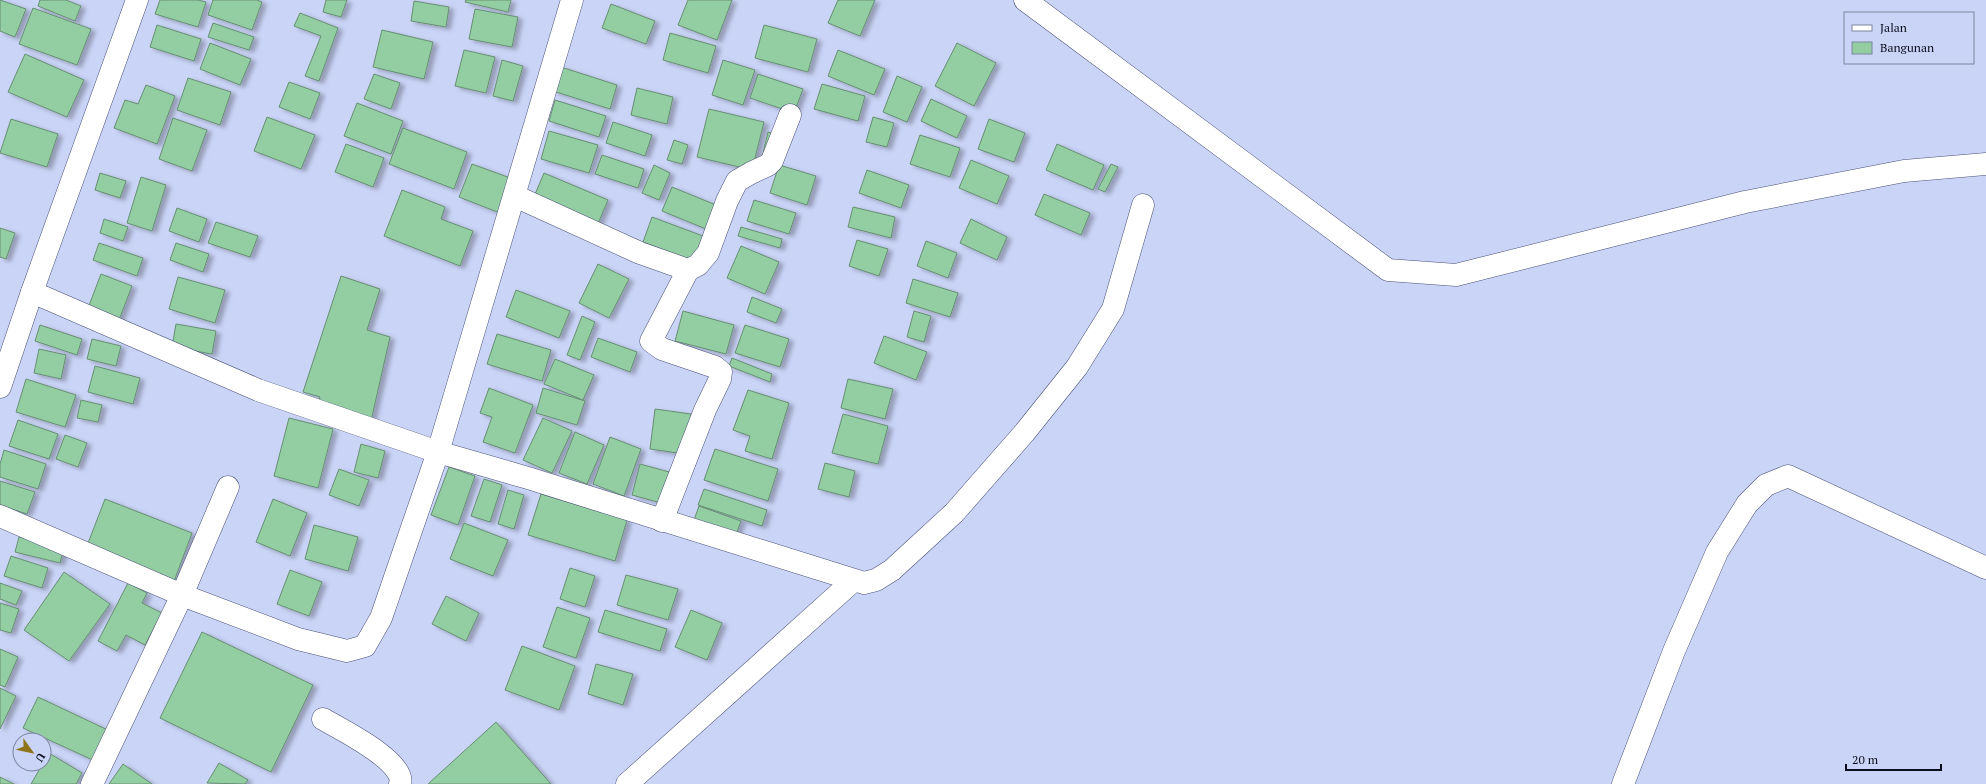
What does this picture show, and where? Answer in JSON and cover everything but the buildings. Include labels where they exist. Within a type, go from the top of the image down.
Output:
[{"type":"street","points":[[0,387],[32,292],[137,0]]},
{"type":"street","points":[[0,516],[182,596],[298,639],[347,651],[365,646],[381,618],[438,452],[572,0]]},
{"type":"street","points":[[1025,0],[1388,270],[1456,275],[1745,202],[1904,171],[1986,164]]},
{"type":"street","points":[[662,521],[721,374],[718,368],[662,349],[651,341],[688,270],[698,265],[708,253],[727,201],[737,182],[750,173],[768,166],[772,161],[790,114]]},
{"type":"street","points":[[515,196],[640,253],[688,270]]},
{"type":"street","points":[[32,292],[258,390],[438,452],[528,478],[764,552],[853,582],[864,583],[876,580],[892,570],[954,513],[1025,432],[1077,368],[1113,309],[1143,205]]},
{"type":"street","points":[[1624,784],[1674,651],[1717,552],[1747,504],[1766,485],[1788,476],[1986,568]]},
{"type":"street","points":[[92,784],[182,596],[228,487]]},
{"type":"street","points":[[627,784],[853,582]]},
{"type":"street","points":[[323,720],[386,757],[399,772],[400,784]]}]
